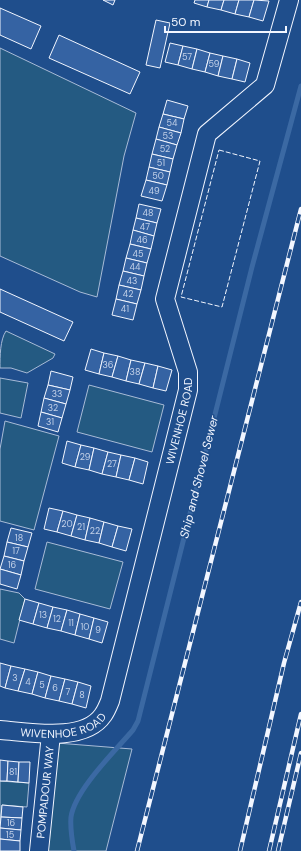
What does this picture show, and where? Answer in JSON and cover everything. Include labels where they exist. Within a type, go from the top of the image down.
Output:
[{"type":"street","name":"WIVENHOE ROAD","points":[[0,730],[51,734],[74,732],[90,726],[103,716],[110,701],[188,390],[188,372],[165,299],[207,134],[265,85],[289,0]]},
{"type":"street","name":"POMPADOUR WAY","points":[[39,851],[51,734]]},
{"type":"shaded area","points":[[0,48],[136,113],[124,156],[97,297],[80,292],[0,256]]},
{"type":"shaded area","points":[[6,331],[55,354],[53,358],[27,373],[11,368],[0,368],[1,343]]},
{"type":"shaded area","points":[[0,378],[28,383],[21,418],[0,413]]},
{"type":"shaded area","points":[[89,385],[164,405],[152,452],[77,432]]},
{"type":"shaded area","points":[[5,421],[59,436],[34,530],[0,521],[0,449]]},
{"type":"shaded area","points":[[47,542],[123,562],[110,609],[35,589]]},
{"type":"shaded area","points":[[0,589],[19,593],[25,599],[14,643],[0,639]]},
{"type":"shaded area","points":[[57,743],[132,749],[106,851],[47,851]]},
{"type":"shaded area","points":[[0,781],[29,783],[27,807],[2,805],[0,827]]},
{"type":"building","points":[[103,0],[115,0],[113,5]]},
{"type":"building","points":[[195,0],[209,0],[207,7],[194,3]]},
{"type":"building","points":[[209,0],[224,0],[221,10],[207,7]]},
{"type":"building","points":[[224,0],[239,0],[235,14],[221,10]]},
{"type":"building","points":[[239,0],[254,0],[249,17],[235,14]]},
{"type":"building","points":[[254,0],[269,1],[263,21],[249,17]]},
{"type":"building","points":[[0,8],[41,26],[31,49],[0,35]]},
{"type":"building","points":[[156,20],[170,23],[160,68],[146,65]]},
{"type":"building","points":[[59,35],[140,72],[130,94],[49,58]]},
{"type":"building","points":[[170,43],[183,46],[178,65],[165,62]]},
{"type":"building","points":[[183,46],[197,49],[192,69],[178,65]]},
{"type":"building","points":[[197,49],[210,53],[205,72],[192,69]]},
{"type":"building","points":[[210,53],[223,56],[218,76],[205,72]]},
{"type":"building","points":[[223,56],[237,59],[232,79],[218,76]]},
{"type":"building","points":[[237,59],[250,63],[245,82],[232,79]]},
{"type":"building","points":[[167,100],[188,106],[184,119],[163,114]]},
{"type":"building","points":[[163,114],[184,119],[181,133],[159,127]]},
{"type":"building","points":[[159,127],[181,133],[177,145],[156,139]]},
{"type":"building","points":[[156,139],[177,145],[173,159],[152,154]]},
{"type":"building","points":[[152,154],[173,159],[170,172],[149,167]]},
{"type":"building","points":[[149,167],[170,172],[167,185],[146,180]]},
{"type":"building","points":[[146,180],[167,185],[162,201],[141,196]]},
{"type":"building","points":[[139,204],[161,209],[157,223],[136,218]]},
{"type":"building","points":[[136,218],[157,223],[154,236],[133,230]]},
{"type":"building","points":[[133,230],[154,236],[151,249],[130,244]]},
{"type":"building","points":[[130,244],[151,249],[147,263],[126,258]]},
{"type":"building","points":[[126,258],[147,263],[144,276],[123,271]]},
{"type":"building","points":[[123,271],[144,276],[141,290],[119,285]]},
{"type":"building","points":[[119,285],[141,290],[137,304],[116,299]]},
{"type":"building","points":[[0,289],[73,322],[64,341],[0,312]]},
{"type":"building","points":[[116,299],[137,304],[133,320],[112,315]]},
{"type":"building","points":[[91,349],[104,353],[99,374],[85,370]]},
{"type":"building","points":[[104,353],[118,356],[112,377],[99,374]]},
{"type":"building","points":[[118,356],[131,360],[126,381],[112,377]]},
{"type":"building","points":[[131,360],[145,363],[139,384],[126,381]]},
{"type":"building","points":[[145,363],[158,366],[153,388],[139,384]]},
{"type":"building","points":[[158,366],[172,370],[166,391],[153,388]]},
{"type":"building","points":[[51,371],[73,377],[70,390],[48,385]]},
{"type":"building","points":[[48,385],[70,390],[66,404],[44,398]]},
{"type":"building","points":[[44,398],[66,404],[62,418],[41,412]]},
{"type":"building","points":[[41,412],[62,418],[58,432],[38,426]]},
{"type":"building","points":[[67,441],[81,445],[75,467],[62,463]]},
{"type":"building","points":[[81,445],[94,448],[89,470],[75,467]]},
{"type":"building","points":[[94,448],[108,452],[102,474],[89,470]]},
{"type":"building","points":[[108,452],[121,455],[116,477],[102,474]]},
{"type":"building","points":[[121,455],[135,458],[129,480],[116,477]]},
{"type":"building","points":[[135,458],[148,462],[143,484],[129,480]]},
{"type":"building","points":[[49,508],[63,511],[57,532],[44,529]]},
{"type":"building","points":[[63,511],[77,515],[71,536],[57,532]]},
{"type":"building","points":[[77,515],[90,518],[85,540],[71,536]]},
{"type":"building","points":[[90,518],[104,522],[99,543],[85,540]]},
{"type":"building","points":[[104,522],[118,526],[112,547],[99,543]]},
{"type":"building","points":[[118,526],[132,529],[126,551],[112,547]]},
{"type":"building","points":[[11,528],[32,533],[28,547],[7,542]]},
{"type":"building","points":[[7,542],[28,547],[24,561],[4,556]]},
{"type":"building","points":[[4,556],[24,561],[21,575],[0,569]]},
{"type":"building","points":[[0,569],[21,575],[17,589],[0,584]]},
{"type":"building","points":[[25,599],[39,603],[33,624],[19,620]]},
{"type":"building","points":[[39,603],[53,607],[47,628],[33,624]]},
{"type":"building","points":[[53,607],[67,610],[61,631],[47,628]]},
{"type":"building","points":[[67,610],[80,614],[75,635],[61,631]]},
{"type":"building","points":[[80,614],[94,618],[89,639],[75,635]]},
{"type":"building","points":[[94,618],[108,622],[102,643],[89,639]]},
{"type":"building","points":[[0,663],[11,666],[5,688],[0,686]]},
{"type":"building","points":[[11,666],[25,669],[18,691],[5,688]]},
{"type":"building","points":[[25,669],[38,672],[32,694],[18,691]]},
{"type":"building","points":[[38,672],[51,676],[45,698],[32,694]]},
{"type":"building","points":[[51,676],[65,679],[59,701],[45,698]]},
{"type":"building","points":[[65,679],[78,682],[72,704],[59,701]]},
{"type":"building","points":[[78,682],[91,686],[86,708],[72,704]]},
{"type":"building","points":[[0,760],[8,761],[7,781],[0,781]]},
{"type":"building","points":[[8,761],[19,762],[18,782],[7,781]]},
{"type":"building","points":[[19,762],[30,762],[29,783],[18,782]]},
{"type":"building","points":[[2,805],[23,807],[22,818],[1,817]]},
{"type":"building","points":[[1,817],[22,818],[21,830],[0,828]]},
{"type":"building","points":[[0,828],[21,830],[20,841],[0,839]]},
{"type":"building","points":[[0,839],[20,841],[20,851],[0,851]]},
{"type":"waterway","name":"Ship and Shovel Sewer","points":[[74,851],[71,834],[71,817],[74,806],[97,771],[133,730],[138,721],[252,267],[301,86]]},
{"type":"railway","points":[[137,851],[301,209]]},
{"type":"railway","points":[[240,851],[284,663],[301,602]]},
{"type":"railway","points":[[269,851],[301,714]]},
{"type":"railway","points":[[278,851],[301,753]]},
{"type":"fence","points":[[219,150],[260,161],[222,307],[181,297],[219,150]]}]
